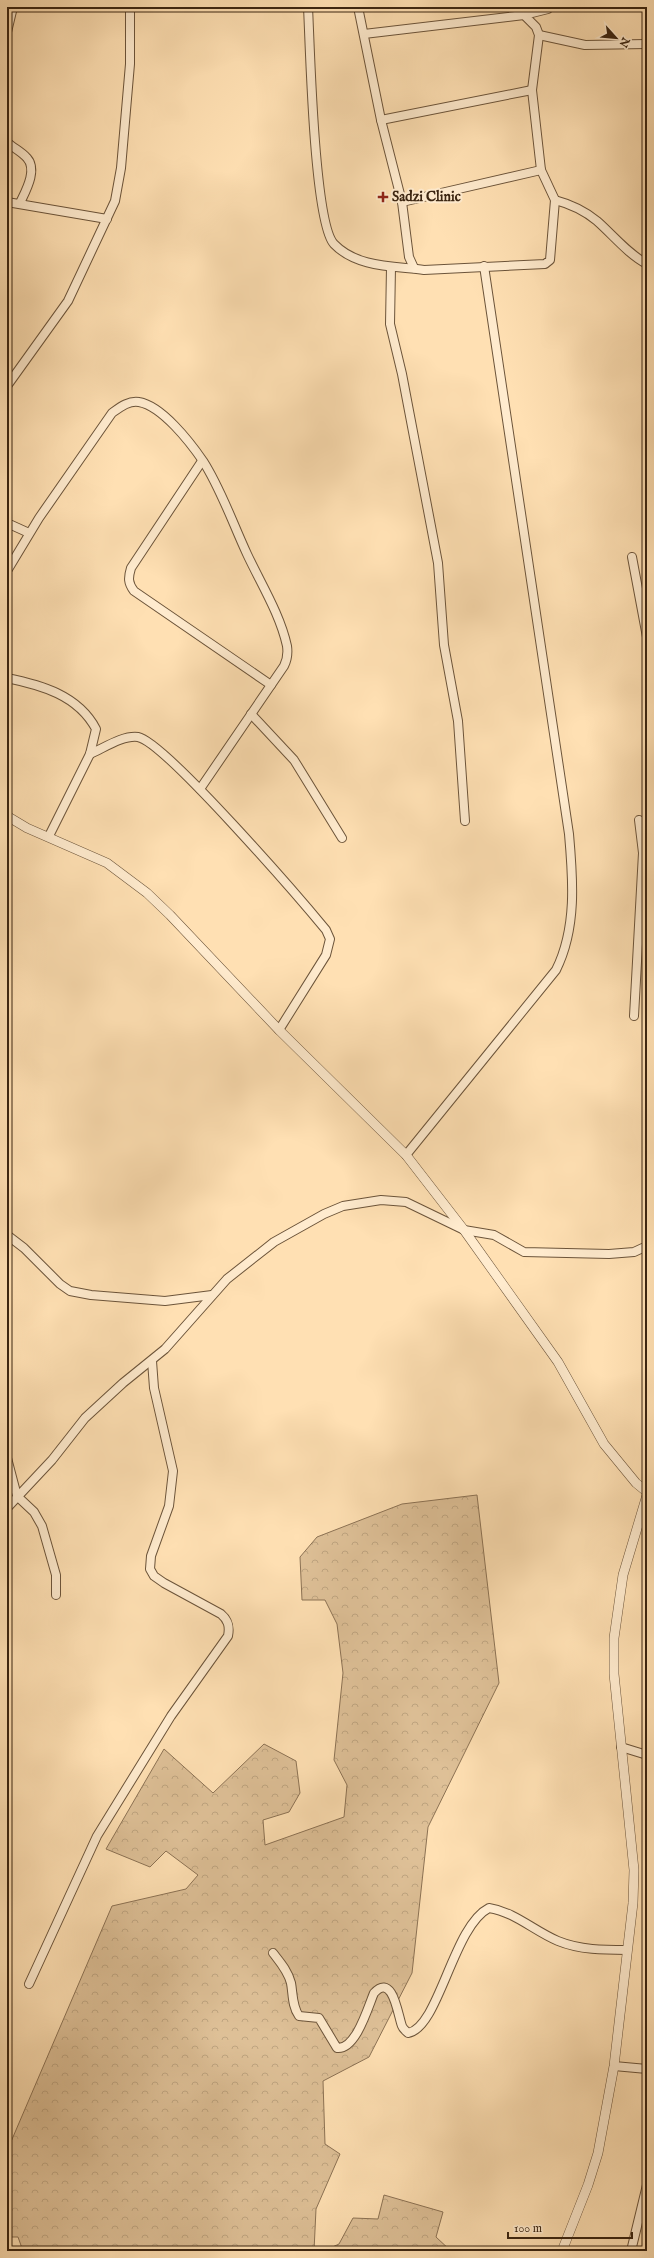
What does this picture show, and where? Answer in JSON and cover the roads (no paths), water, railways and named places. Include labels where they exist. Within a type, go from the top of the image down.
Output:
[{"type":"street","points":[[7,32],[13,7]]},
{"type":"street","points":[[7,386],[68,300],[115,201],[121,168],[130,64],[130,7]]},
{"type":"street","points":[[308,7],[318,166],[323,217],[327,232],[332,242],[362,261],[391,267],[424,270],[545,264],[552,255],[556,200],[541,170],[532,90],[539,35],[536,27],[524,15]]},
{"type":"street","points":[[358,7],[381,120],[402,202],[409,257],[414,268]]},
{"type":"street","points":[[364,34],[524,15],[548,9],[549,7]]},
{"type":"street","points":[[539,35],[585,45],[647,44]]},
{"type":"street","points":[[381,120],[532,90]]},
{"type":"street","points":[[7,142],[30,162],[30,174],[20,203]]},
{"type":"street","points":[[402,202],[541,170]]},
{"type":"street","points":[[556,200],[579,209],[596,220],[633,254],[647,264]]},
{"type":"street","points":[[7,202],[107,219]]},
{"type":"street","points":[[406,1155],[556,970],[564,954],[571,912],[570,834],[484,266]]},
{"type":"street","points":[[391,267],[390,324],[402,374],[438,564],[444,645],[458,721],[465,821]]},
{"type":"street","points":[[7,570],[29,533],[112,413],[121,406],[138,402],[147,404],[175,427],[202,461],[271,605],[287,647],[286,661],[200,789]]},
{"type":"street","points":[[202,461],[131,568],[128,578],[129,585],[134,591],[271,685]]},
{"type":"street","points":[[7,523],[29,533]]},
{"type":"street","points":[[632,557],[647,637]]},
{"type":"street","points":[[7,678],[60,693],[88,717],[96,729],[90,754],[49,836]]},
{"type":"street","points":[[251,714],[294,760],[342,838]]},
{"type":"street","points":[[90,754],[129,738],[142,738],[200,789],[302,901],[328,934],[330,944],[326,955],[279,1030]]},
{"type":"street","points":[[7,816],[27,828],[49,836],[107,863],[147,893],[170,915],[279,1030],[406,1155],[464,1230],[558,1362],[604,1444],[636,1483],[647,1492]]},
{"type":"street","points":[[634,1016],[644,907],[644,853],[639,820]]},
{"type":"street","points":[[7,1508],[52,1460],[85,1418],[123,1383],[152,1361],[177,1336],[232,1274],[274,1242],[324,1214],[351,1204],[381,1200],[406,1202],[464,1230],[494,1235],[524,1252],[609,1254],[634,1252],[647,1246]]},
{"type":"street","points":[[7,1235],[24,1248],[60,1284],[70,1291],[91,1295],[165,1301],[212,1295]]},
{"type":"street","points":[[28,1984],[97,1836],[171,1716],[228,1636],[228,1622],[220,1614],[164,1583],[154,1576],[150,1569],[149,1563],[169,1506],[173,1480],[173,1471],[154,1388],[152,1361]]},
{"type":"street","points":[[7,1458],[17,1496],[34,1512],[42,1526],[56,1575],[56,1595]]},
{"type":"street","points":[[562,2251],[595,2164],[614,2066],[633,1903],[634,1870],[614,1674],[614,1638],[623,1576],[647,1495]]},
{"type":"street","points":[[621,1747],[647,1755]]},
{"type":"street","points":[[273,1953],[287,1972],[291,1982],[295,2011],[299,2016],[319,2018],[332,2042],[337,2048],[342,2048],[347,2046],[355,2035],[374,1993],[378,1988],[383,1987],[394,1997],[402,2027],[408,2033],[414,2032],[422,2025],[472,1924],[480,1912],[489,1908],[507,1913],[558,1941],[571,1945],[597,1950],[627,1950]]},
{"type":"street","points":[[614,2066],[647,2069]]},
{"type":"street","points":[[632,2251],[647,2184]]},
{"type":"place","name":"Sadzi Clinic","points":[[383,197]]}]
